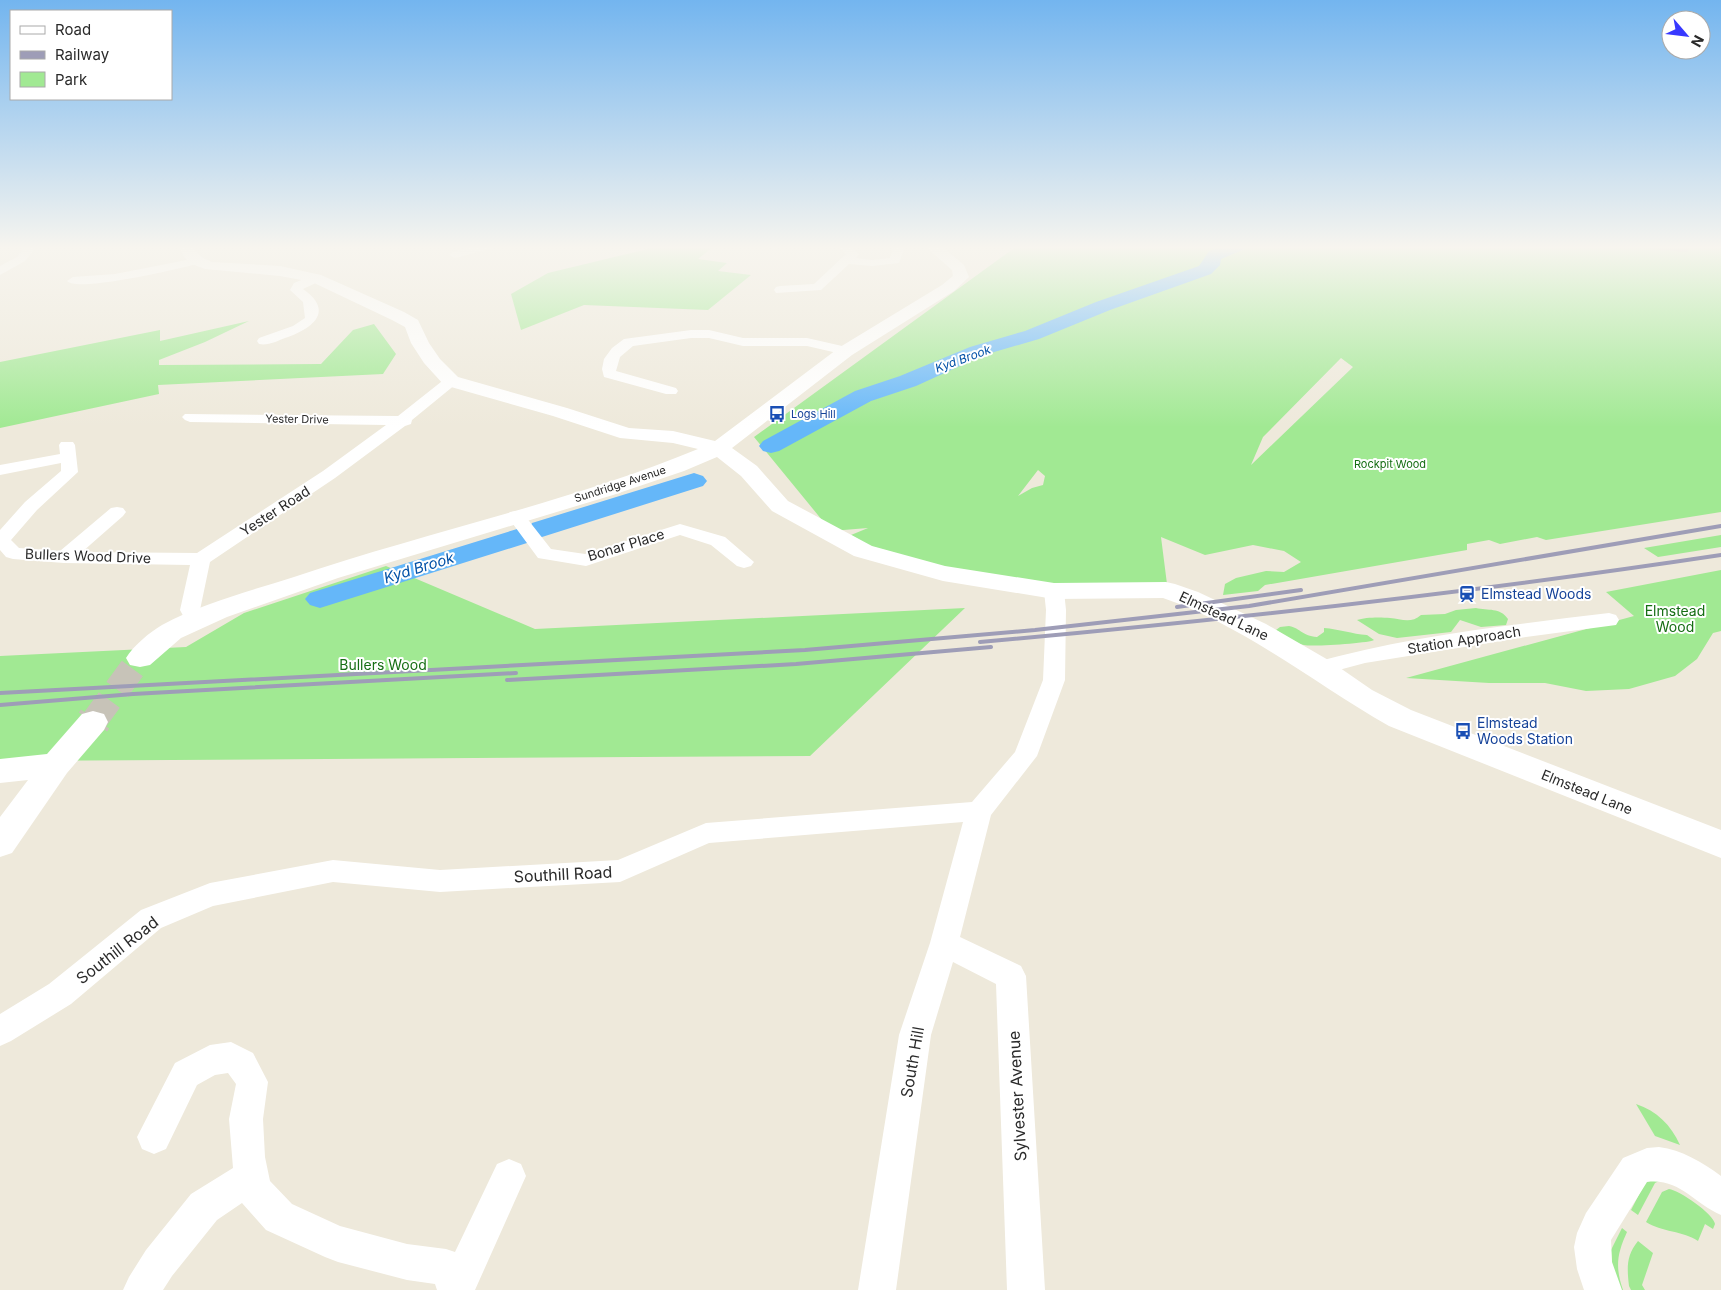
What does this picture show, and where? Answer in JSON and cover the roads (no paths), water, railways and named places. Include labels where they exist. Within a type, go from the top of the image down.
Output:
[{"type":"street","points":[[276,340],[298,329],[311,319],[311,306]]},
{"type":"street","points":[[373,306],[412,324],[420,343],[433,363],[451,381],[560,412],[626,434],[673,437],[719,448]]},
{"type":"street","name":"Sundridge Avenue","points":[[195,620],[329,573],[614,487],[676,466],[719,448],[846,351],[919,306]]},
{"type":"street","points":[[671,391],[608,374],[608,367],[612,357],[620,347],[629,342],[691,334],[709,334],[743,342],[807,342],[846,351]]},
{"type":"street","name":"Yester Road","points":[[201,559],[323,480],[404,421],[451,381]]},
{"type":"street","name":"Yester Drive","points":[[190,417],[404,421]]},
{"type":"street","name":"Elmstead Lane","points":[[719,448],[749,472],[780,506],[863,551],[943,573],[1054,591],[1166,590],[1188,598],[1256,630],[1320,668],[1362,697],[1400,718],[1721,844]]},
{"type":"street","name":"Bullers Wood Drive","points":[[0,470],[68,451],[70,472],[31,506],[1,540],[13,553],[64,557],[201,559]]},
{"type":"street","points":[[64,557],[117,512]]},
{"type":"street","name":"Bonar Place","points":[[516,516],[545,554],[586,560],[680,528],[718,541],[744,562]]},
{"type":"street","points":[[140,658],[171,632],[195,620],[190,610],[201,559]]},
{"type":"street","points":[[978,811],[1025,756],[1054,680],[1056,610],[1054,591]]},
{"type":"street","name":"Station Approach","points":[[1320,668],[1364,656],[1526,630],[1609,620]]},
{"type":"street","points":[[0,843],[56,765],[93,722]]},
{"type":"street","points":[[0,771],[56,765]]},
{"type":"street","name":"South Hill","points":[[878,1290],[915,1035],[944,943],[978,811]]},
{"type":"street","name":"Southill Road","points":[[0,1031],[60,994],[151,919],[210,895],[333,871],[440,881],[620,871],[706,833],[978,811]]},
{"type":"street","name":"Sylvester Avenue","points":[[944,943],[1011,976],[1026,1290]]},
{"type":"street","points":[[154,1137],[186,1074],[210,1060],[231,1057],[242,1064],[252,1082],[246,1119],[248,1157],[254,1190],[279,1217],[338,1244],[407,1262],[446,1267],[456,1290]]},
{"type":"street","points":[[1603,1290],[1594,1265],[1592,1250],[1595,1234],[1635,1170],[1645,1164],[1662,1162],[1682,1170],[1721,1197]]},
{"type":"street","points":[[142,1290],[159,1263],[204,1207],[251,1176]]},
{"type":"street","points":[[456,1290],[509,1176]]},
{"type":"waterway","name":"Kyd Brook","points":[[771,446],[863,396],[908,381],[977,351],[1032,335],[1103,306]]},
{"type":"waterway","name":"Kyd Brook","points":[[542,529],[694,481]]},
{"type":"waterway","name":"Kyd Brook","points":[[320,599],[517,537]]},
{"type":"tunnel","points":[[94,721],[140,658]]},
{"type":"railway","points":[[0,693],[805,650],[1035,630],[1249,606],[1721,526]]},
{"type":"railway","points":[[980,642],[1351,604],[1721,555]]},
{"type":"railway","points":[[1177,607],[1301,590]]},
{"type":"railway","points":[[507,680],[796,664],[991,647]]},
{"type":"railway","points":[[0,705],[133,694],[516,673]]},
{"type":"place","name":"Logs Hill","points":[[777,414]]},
{"type":"place","name":"Elmstead Woods","points":[[1467,594]]},
{"type":"place","name":"Elmstead Woods Station","points":[[1463,731]]},
{"type":"park label","name":"Rockpit Wood","points":[[1390,464]]},
{"type":"park label","name":"Elmstead Wood","points":[[1675,620]]},
{"type":"park label","name":"Bullers Wood","points":[[383,665]]}]
